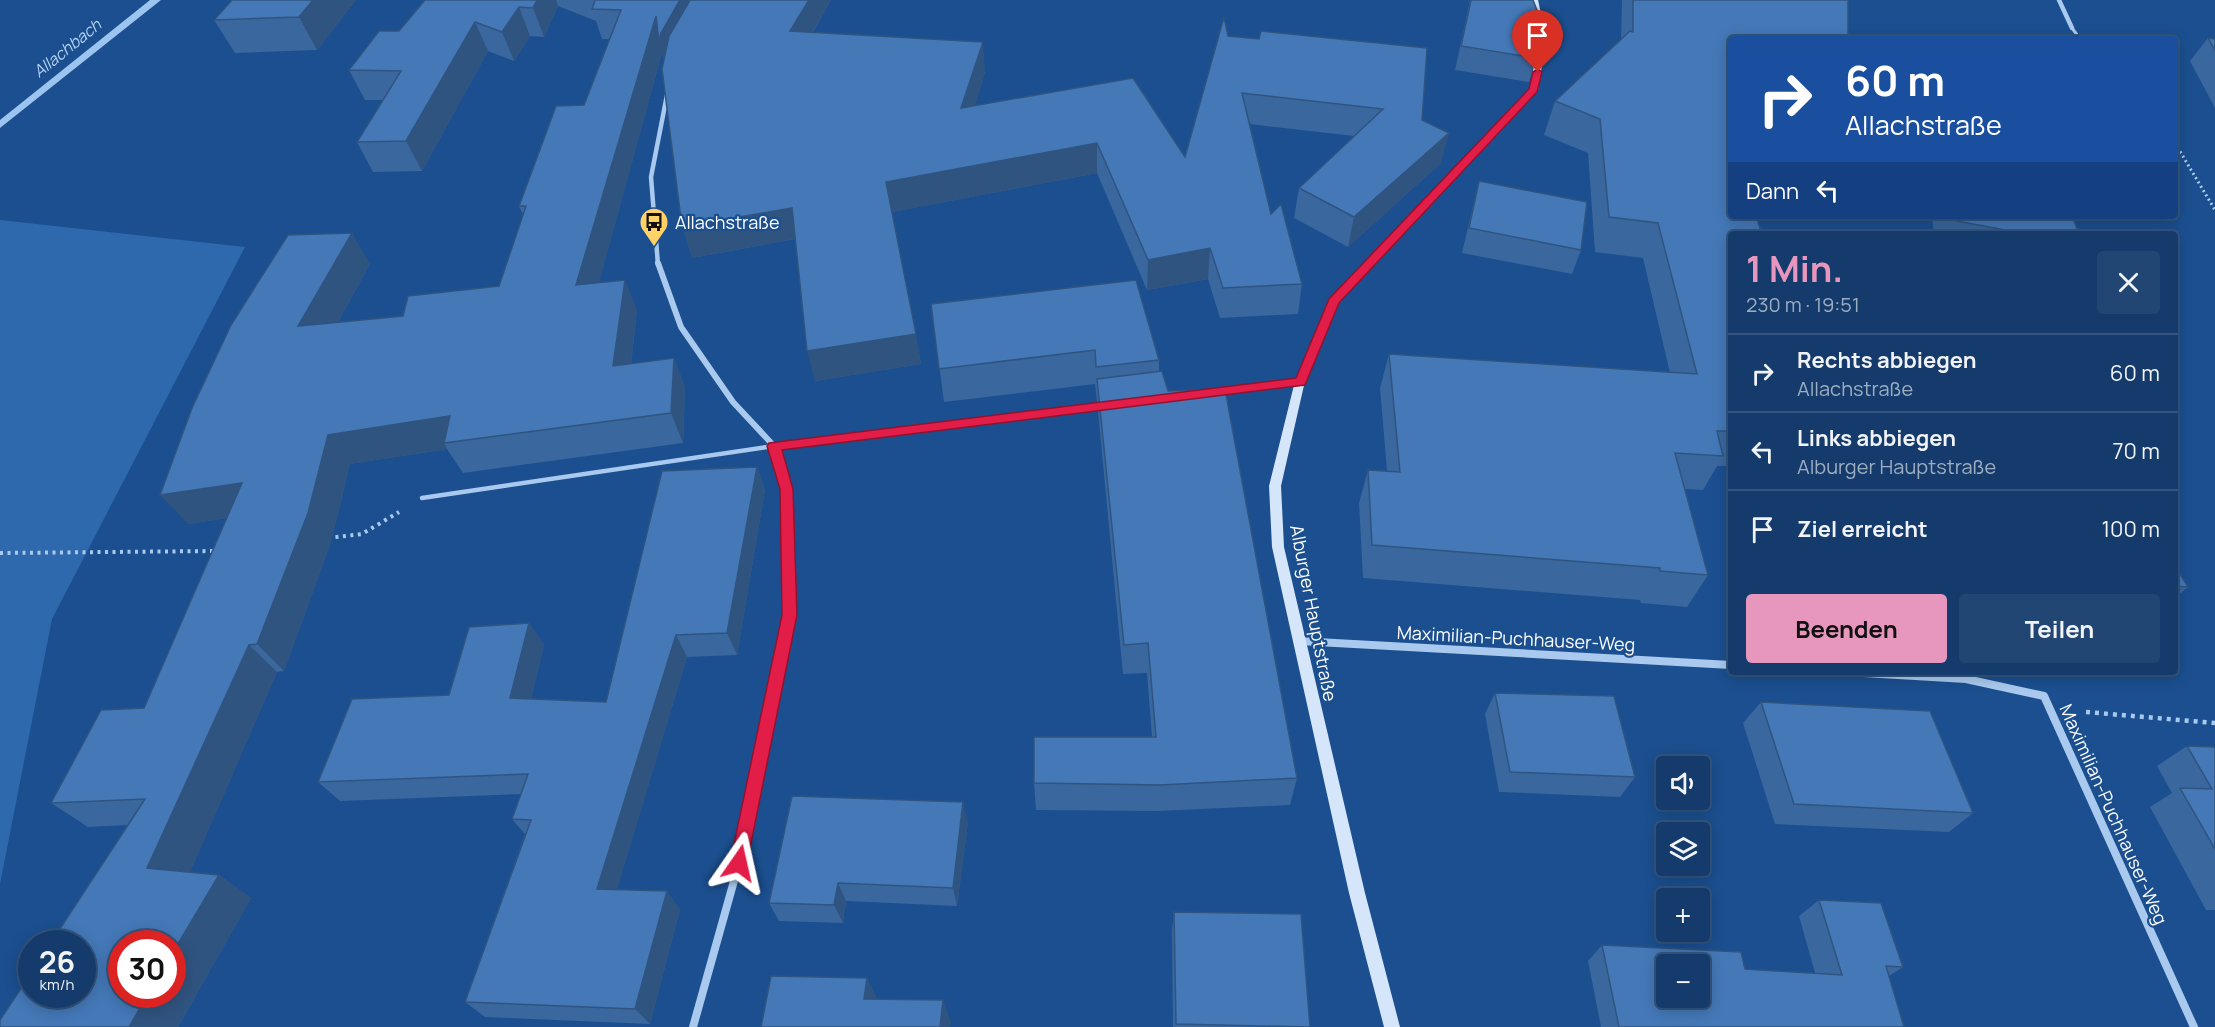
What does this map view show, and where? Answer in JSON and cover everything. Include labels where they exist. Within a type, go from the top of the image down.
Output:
[{"type":"street","name":"Alburger Hauptstraße","points":[[1392,1027],[1357,893],[1278,547],[1275,486],[1300,381],[1333,302],[1534,90],[1541,54],[1540,23],[1534,0]]},
{"type":"street","points":[[2059,0],[2072,28]]},
{"type":"street","points":[[669,87],[651,177],[658,266],[681,327],[733,402],[774,446],[786,489],[789,615],[739,863],[693,1027]]},
{"type":"street","points":[[1207,393],[1300,381]]},
{"type":"street","points":[[774,446],[1113,404]]},
{"type":"street","name":"Maximilian-Puchhauser-Weg","points":[[1299,641],[1728,665]]},
{"type":"street","name":"Maximilian-Puchhauser-Weg","points":[[1898,675],[1966,679],[2044,696],[2194,1027]]},
{"type":"lane","points":[[2072,28],[2078,36]]},
{"type":"lane","points":[[422,498],[774,446]]},
{"type":"path","points":[[2178,148],[2215,210]]},
{"type":"path","points":[[318,540],[362,534],[422,498]]},
{"type":"path","points":[[0,553],[229,550]]},
{"type":"path","points":[[2050,708],[2215,723]]},
{"type":"shaded area","points":[[0,220],[245,247],[52,619],[0,884]]},
{"type":"building","points":[[232,0],[313,0],[299,17],[214,20]]},
{"type":"building","points":[[425,0],[537,0],[533,8],[519,7],[502,32],[475,22],[406,141],[357,142],[401,71],[349,70],[379,31],[399,31]]},
{"type":"building","points":[[595,0],[680,0],[661,33],[659,42],[656,16],[576,285],[625,280],[613,366],[674,358],[671,413],[444,443],[450,416],[328,435],[308,513],[257,644],[249,645],[147,868],[219,875],[186,930],[108,930],[108,1008],[140,1008],[129,1027],[0,1027],[0,1020],[18,993],[18,1008],[96,1008],[96,930],[59,930],[145,799],[51,803],[101,710],[144,708],[242,483],[160,495],[192,408],[231,325],[288,235],[352,233],[298,326],[403,316],[408,296],[499,286],[526,206],[519,206],[556,106],[584,105],[621,10],[592,9]]},
{"type":"building","points":[[690,0],[809,0],[790,31],[983,42],[961,108],[1133,78],[1185,157],[1224,17],[1228,36],[1259,39],[1261,31],[1427,48],[1422,120],[1449,133],[1354,217],[1299,188],[1383,109],[1242,93],[1271,214],[1281,204],[1302,284],[1223,288],[1210,248],[1148,260],[1097,143],[886,182],[916,334],[807,351],[792,208],[682,227],[662,69],[669,36]]},
{"type":"building","points":[[1471,0],[1533,0],[1540,18],[1536,58],[1461,46]]},
{"type":"building","points":[[1633,0],[1848,0],[1848,36],[1728,36],[1728,219],[1757,219],[1761,231],[1728,231],[1728,431],[1717,431],[1723,456],[1675,453],[1708,575],[1660,571],[1660,568],[1372,545],[1368,470],[1400,472],[1389,354],[1697,374],[1658,223],[1609,217],[1600,119],[1555,101],[1630,31],[1633,32]]},
{"type":"building","points":[[2208,38],[2215,39],[2215,50]]},
{"type":"building","points":[[1479,181],[1587,202],[1581,250],[1469,228]]},
{"type":"building","points":[[1957,219],[2073,219],[2078,231],[2011,231],[1957,221]]},
{"type":"building","points":[[1136,280],[1159,360],[1096,367],[1095,350],[939,369],[931,304]]},
{"type":"building","points":[[1162,371],[1168,391],[1225,389],[1297,778],[1160,785],[1034,783],[1034,737],[1156,737],[1148,643],[1124,645],[1097,379]]},
{"type":"building","points":[[757,467],[727,633],[676,635],[597,889],[667,891],[635,1009],[465,1002],[531,820],[512,819],[528,774],[318,782],[352,699],[449,695],[469,627],[529,623],[510,698],[606,702],[662,471]]},
{"type":"building","points":[[2178,571],[2188,587],[2178,586]]},
{"type":"building","points":[[1495,693],[1614,696],[1635,777],[1510,772]]},
{"type":"building","points":[[1761,702],[1930,711],[1973,813],[1794,804]]},
{"type":"building","points":[[2187,746],[2215,747],[2215,849],[2180,788],[2212,789]]},
{"type":"building","points":[[792,796],[963,802],[953,888],[838,883],[834,905],[769,903]]},
{"type":"building","points":[[1819,900],[1881,903],[1903,967],[1886,966],[1904,1027],[1619,1027],[1602,945],[1741,952],[1745,969],[1842,975]]},
{"type":"building","points":[[1174,912],[1301,914],[1310,1027],[1176,1024]]},
{"type":"building","points":[[771,976],[867,978],[864,999],[943,1000],[940,1027],[761,1027]]},
{"type":"waterway","name":"Allachbach","points":[[0,125],[156,0]]},
{"type":"place","name":"Allachstraße","points":[[654,248]]},
{"type":"route","points":[[739,863],[789,615],[786,489],[774,446],[1300,381],[1333,302],[1534,90],[1538,72]]}]
